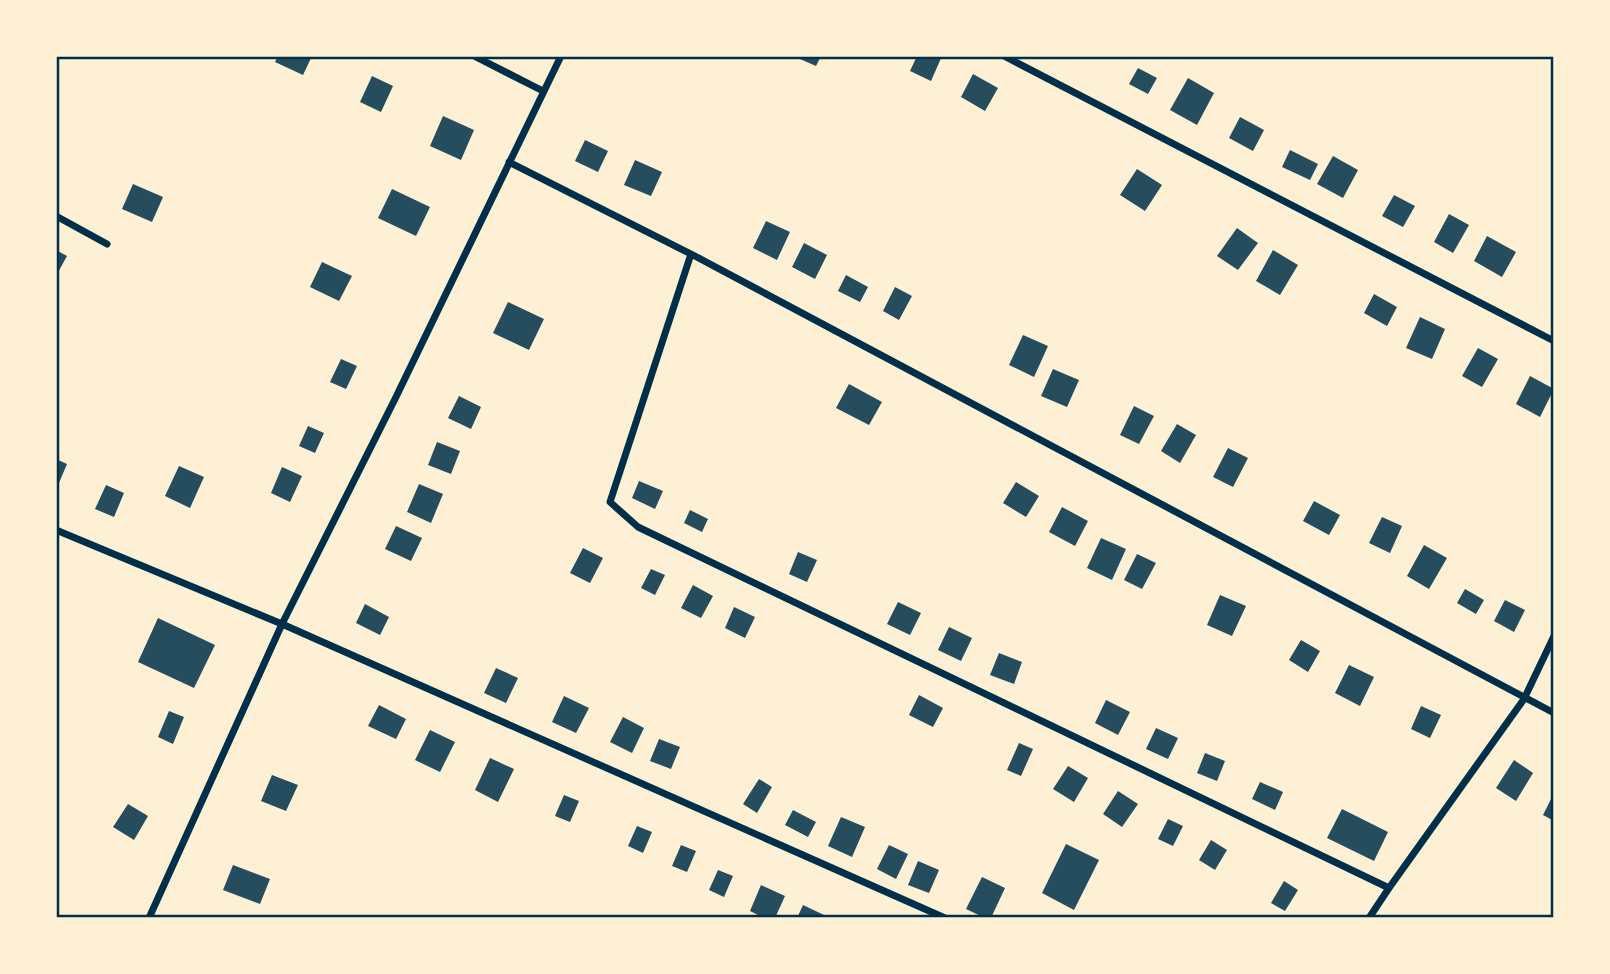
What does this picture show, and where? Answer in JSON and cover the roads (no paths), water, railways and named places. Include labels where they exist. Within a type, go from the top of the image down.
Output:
[{"type":"street","points":[[474,56],[543,91]]},
{"type":"street","points":[[149,918],[282,624],[395,399],[561,56]]},
{"type":"street","points":[[1004,56],[1554,341]]},
{"type":"street","points":[[509,162],[691,254],[1554,713]]},
{"type":"street","points":[[56,216],[107,244]]},
{"type":"street","points":[[691,254],[610,502],[638,527],[1390,888]]},
{"type":"street","points":[[56,530],[282,624],[945,918]]},
{"type":"street","points":[[1369,918],[1524,699],[1554,636]]}]
